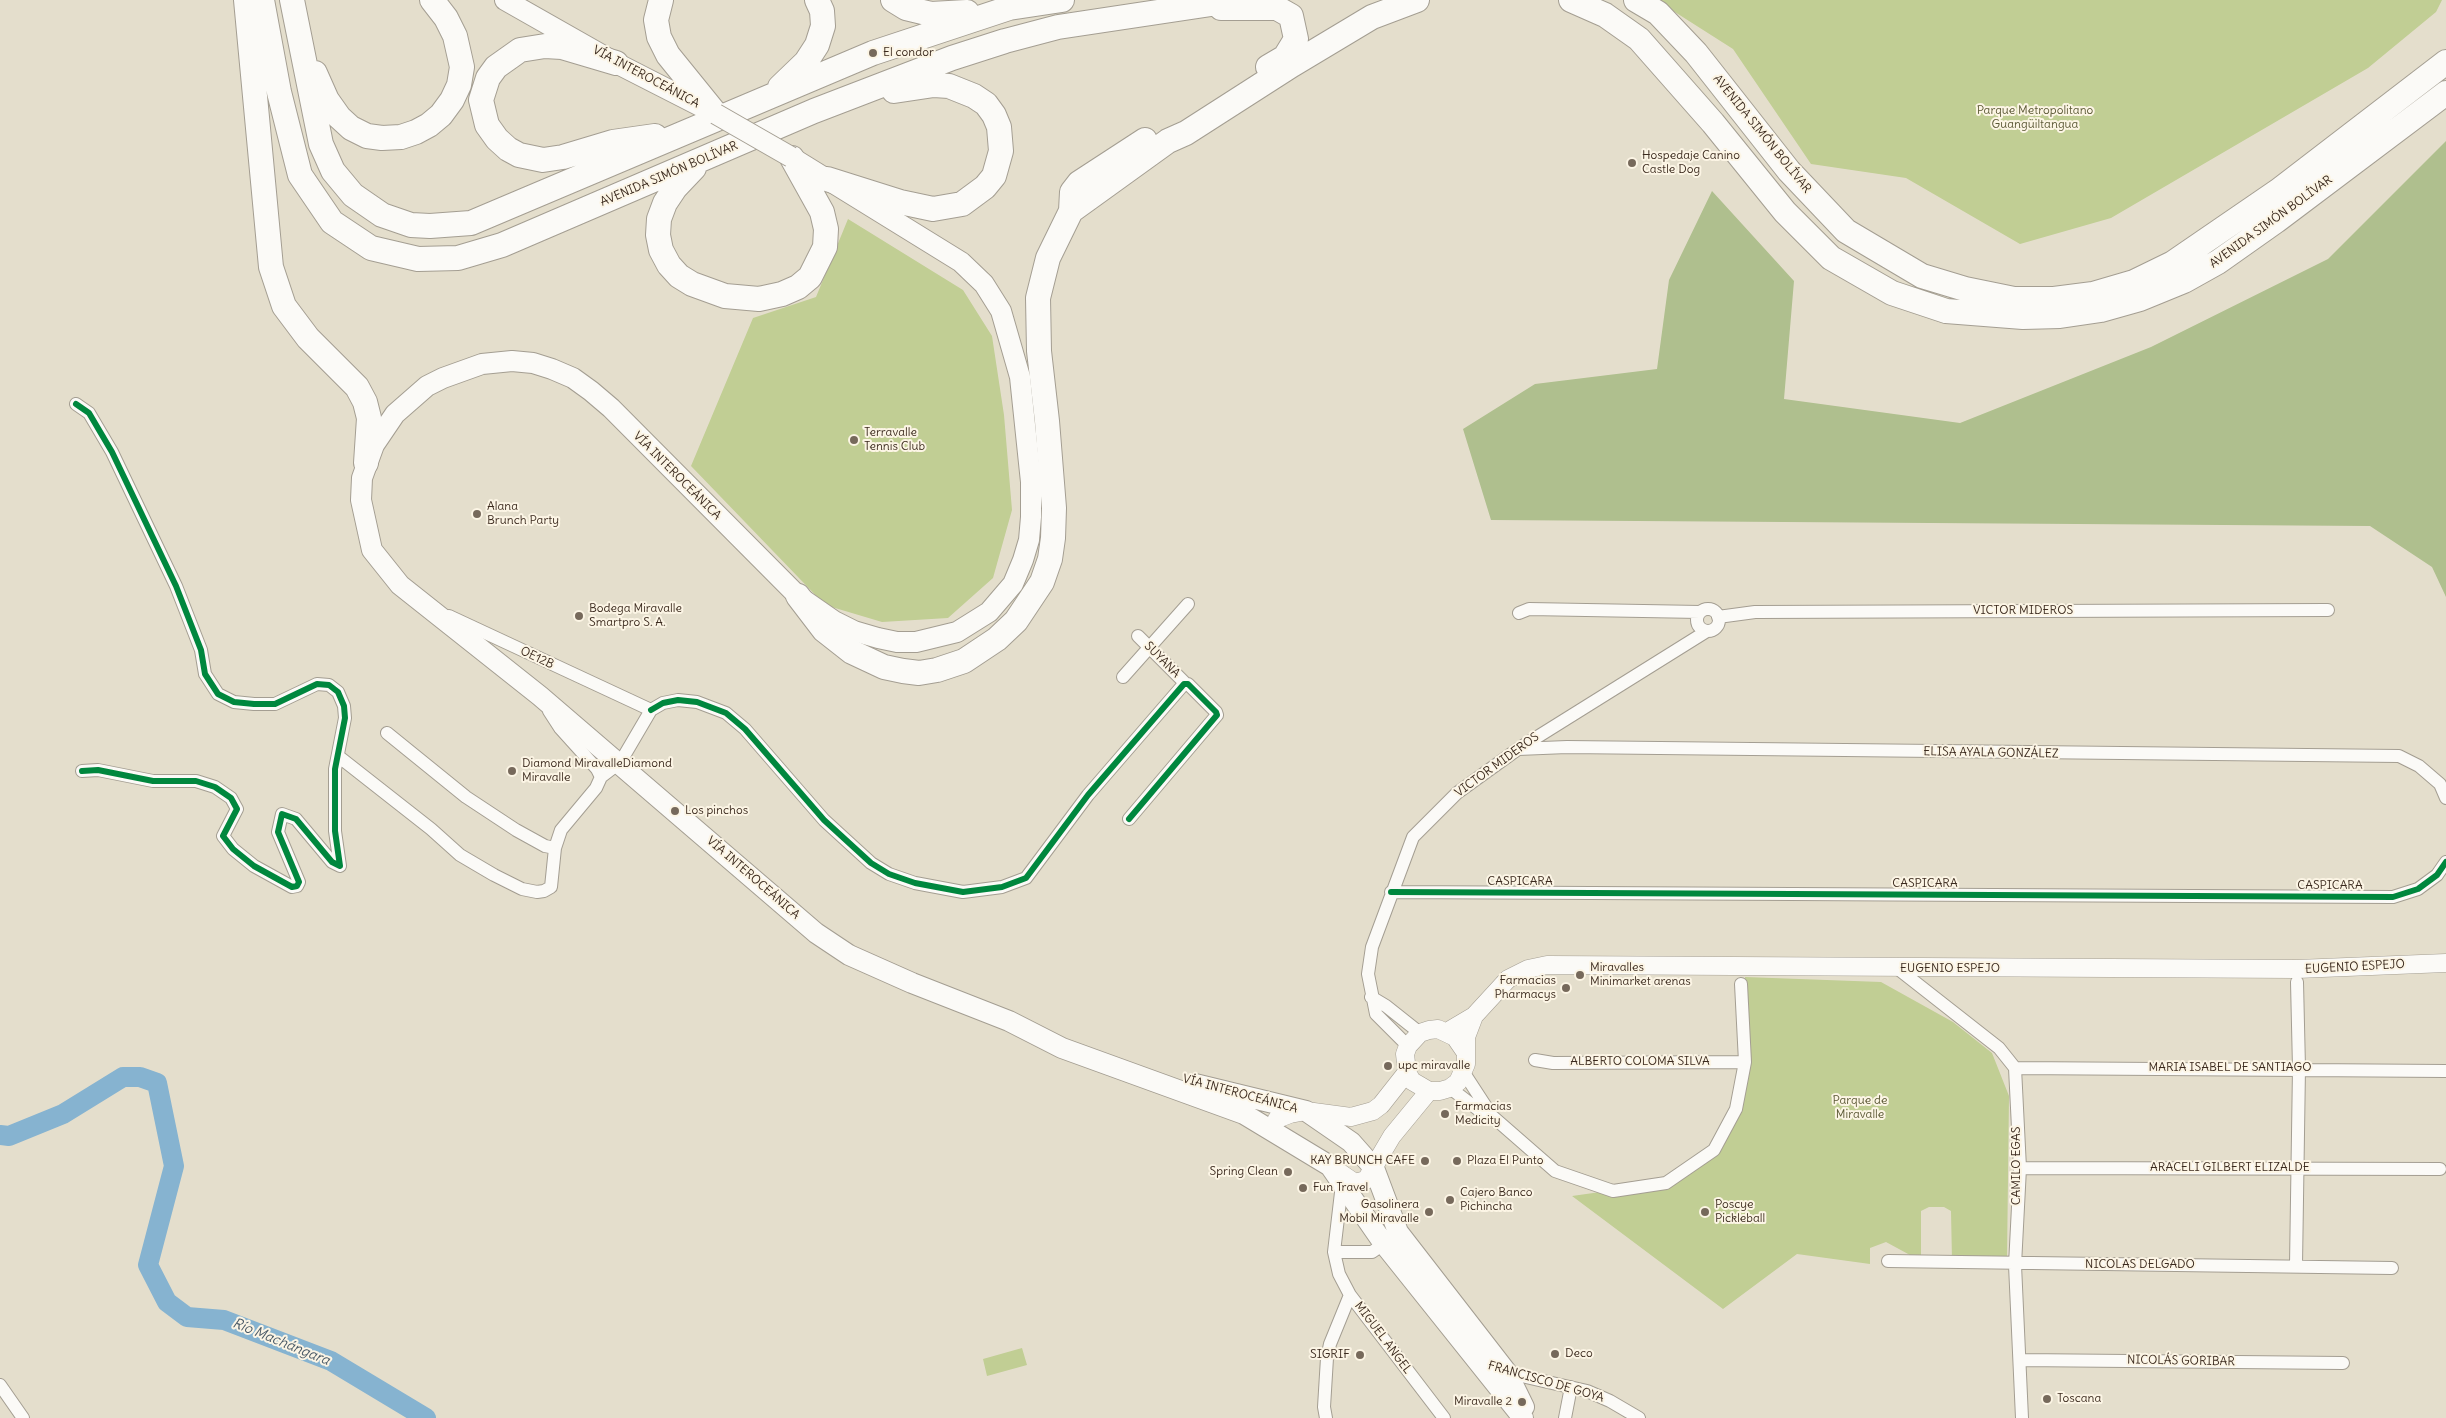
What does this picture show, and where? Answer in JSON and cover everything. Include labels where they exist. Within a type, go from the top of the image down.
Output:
[{"type":"highway","points":[[246,0],[271,267],[284,306],[308,338],[357,387],[365,402],[369,418],[366,463]]},
{"type":"highway","name":"AVENIDA SIMÓN BOLÍVAR","points":[[262,0],[279,92],[300,175],[332,222],[371,248],[418,259],[458,258],[502,245],[850,97],[952,58],[1005,41],[1058,27],[1238,0]]},
{"type":"highway","points":[[294,10],[318,81],[339,117],[351,128],[367,136],[382,138],[416,132],[441,115],[460,85],[462,67],[455,36],[446,18],[432,0]]},
{"type":"highway","points":[[661,0],[656,20],[659,37],[668,55],[716,114]]},
{"type":"highway","points":[[766,100],[806,62],[817,45],[823,26],[822,11],[817,0]]},
{"type":"highway","points":[[893,0],[906,8],[931,14],[1009,8],[1062,0]]},
{"type":"highway","points":[[1071,211],[1168,141],[1186,133],[1372,16],[1417,0]]},
{"type":"highway","name":"AVENIDA SIMÓN BOLÍVAR","points":[[1571,0],[1605,15],[1639,39],[1713,122],[1785,212],[1831,258],[1892,293],[1946,311],[2023,317],[2060,316],[2101,310],[2130,302],[2184,282],[2218,262],[2276,221],[2446,94]]},
{"type":"highway","name":"AVENIDA SIMÓN BOLÍVAR","points":[[1636,0],[1658,13],[1696,53],[1789,171],[1846,231],[1922,276],[1965,289],[2014,299],[2054,299],[2093,294],[2134,282],[2173,263],[2278,191],[2446,62]]},
{"type":"highway","points":[[294,10],[321,144],[333,171],[353,195],[382,215],[411,225],[430,226],[470,223],[766,100],[873,52],[1009,8]]},
{"type":"highway","points":[[798,596],[824,630],[852,652],[884,667],[920,673],[952,666],[978,653],[1016,621],[1030,603],[1042,582],[1050,559],[1054,508],[1039,351],[1038,298],[1048,258],[1071,211],[1072,192],[1079,183],[1093,172],[1285,57],[1296,39],[1291,16],[1277,8],[1194,8]]},
{"type":"highway","points":[[616,62],[562,47],[545,46],[520,50],[496,67],[488,78],[481,100],[487,125],[497,139],[508,149],[519,155],[542,160],[563,157],[640,137],[679,135]]},
{"type":"highway","points":[[827,179],[916,207],[948,208],[962,204],[975,197],[994,176],[999,163],[1000,138],[994,115],[986,104],[963,90],[934,85],[850,97]]},
{"type":"highway","points":[[701,161],[675,188],[666,203],[659,219],[658,235],[661,250],[669,265],[679,276],[692,284],[726,296],[759,299],[782,294],[798,287],[810,277],[825,247],[826,229],[822,212],[792,157]]},
{"type":"main road","name":"VÍA INTEROCEÁNICA","points":[[505,0],[792,157],[961,262],[984,284],[1001,311],[1020,377],[1030,472],[1031,517],[1029,540],[1023,560],[1012,584],[990,612],[957,632],[916,642],[897,642],[854,631],[834,621],[798,596],[610,408],[573,378],[552,368],[533,363],[512,361],[482,364],[443,378],[415,396],[395,414],[374,445],[366,463],[361,500],[372,550],[400,585],[540,696],[822,937],[849,955],[903,979],[1009,1021],[1055,1045],[1244,1114],[1330,1166],[1342,1184],[1508,1374],[1529,1418]]},
{"type":"main road","name":"VÍA INTEROCEÁNICA","points":[[1009,1021],[1042,1026],[1117,1057],[1199,1086],[1306,1111],[1351,1142],[1374,1168],[1391,1238],[1478,1362],[1523,1418]]},
{"type":"street","points":[[76,404],[89,413],[96,423],[176,586],[201,650],[202,665],[209,683],[218,694],[234,702],[276,704],[317,684],[329,685],[338,692],[344,706],[345,718],[335,769],[334,795],[340,866],[332,862],[296,819],[282,814],[278,832],[299,882],[297,886],[292,886],[254,866],[233,849],[223,836],[237,809],[231,798],[215,787],[196,781],[153,781],[98,770],[82,771]]},
{"type":"street","name":"OE12B","points":[[425,604],[651,710]]},
{"type":"street","points":[[1123,677],[1188,604]]},
{"type":"street","points":[[1519,613],[1530,609],[1700,612],[1698,623],[1700,627],[1707,631]]},
{"type":"street","name":"VICTOR MIDEROS","points":[[1408,1046],[1376,1014],[1371,998],[1368,974],[1372,947],[1413,837],[1457,793],[1518,749],[1556,723],[1717,626],[1718,617],[1713,610],[1709,609],[1700,612]]},
{"type":"street","name":"VICTOR MIDEROS","points":[[1718,617],[1755,612],[2328,610]]},
{"type":"street","name":"SUYANA","points":[[1129,819],[1217,715],[1138,636]]},
{"type":"street","points":[[338,756],[431,829],[460,855],[494,876],[522,889],[537,892],[551,887],[555,848],[561,830],[596,788],[601,777],[618,764],[651,710],[663,703],[678,700],[697,702],[726,713],[745,729],[824,820],[871,863],[889,874],[915,883],[963,892],[1002,887],[1026,878],[1088,795],[1186,684]]},
{"type":"street","points":[[540,696],[560,728],[601,777]]},
{"type":"street","points":[[1556,723],[1555,737],[1558,742],[1567,747]]},
{"type":"street","points":[[387,733],[466,797],[516,830],[545,846],[555,848]]},
{"type":"street","name":"ELISA AYALA GONZÁLEZ","points":[[1518,749],[1567,747],[2399,756],[2419,766],[2440,784],[2446,798]]},
{"type":"street","name":"CASPICARA","points":[[1391,892],[2393,897],[2418,889],[2437,875],[2446,862]]},
{"type":"street","name":"EUGENIO ESPEJO","points":[[1447,1032],[1474,1016],[1508,979],[1528,969],[1547,965],[2297,969],[2446,962]]},
{"type":"street","points":[[1897,968],[1999,1048],[2015,1068]]},
{"type":"street","points":[[2296,1265],[2299,1068],[2297,982]]},
{"type":"street","points":[[1464,1073],[1492,1116],[1555,1170],[1613,1191],[1666,1183],[1714,1150],[1736,1109],[1745,1062],[1741,984]]},
{"type":"street","points":[[1371,998],[1386,1006],[1420,1033]]},
{"type":"street","name":"EUGENIO ESPEJO","points":[[1466,1054],[1466,1038],[1474,1016]]},
{"type":"street","points":[[1429,1030],[1447,1032],[1462,1044],[1466,1054],[1464,1073],[1450,1088],[1440,1091],[1429,1091],[1420,1087],[1407,1072],[1405,1054],[1408,1046],[1420,1033],[1429,1030]]},
{"type":"street","name":"ALBERTO COLOMA SILVA","points":[[1535,1060],[1553,1063],[1745,1062]]},
{"type":"street","name":"MARIA ISABEL DE SANTIAGO","points":[[2015,1068],[2299,1068],[2446,1071]]},
{"type":"street","name":"CAMILO EGAS","points":[[2015,1068],[2020,1168],[2015,1264],[2022,1418]]},
{"type":"street","points":[[1272,1130],[1277,1119],[1290,1114],[1306,1111],[1351,1117],[1373,1111],[1381,1105],[1407,1072]]},
{"type":"street","points":[[1450,1088],[1480,1111],[1492,1116]]},
{"type":"street","points":[[1330,1166],[1355,1183],[1366,1180],[1392,1136],[1429,1091]]},
{"type":"street","name":"ARACELI GILBERT ELIZALDE","points":[[2020,1168],[2440,1169]]},
{"type":"street","name":"MIGUEL ANGEL","points":[[1342,1184],[1334,1252],[1339,1274],[1350,1295],[1444,1418]]},
{"type":"street","points":[[1334,1252],[1372,1252],[1391,1238]]},
{"type":"street","name":"NICOLAS DELGADO","points":[[1888,1261],[2015,1264],[2296,1265],[2392,1268]]},
{"type":"street","points":[[1326,1418],[1324,1407],[1327,1358],[1330,1344],[1350,1295]]},
{"type":"street","name":"NICOLÁS GORIBAR","points":[[2020,1360],[2343,1362]]},
{"type":"street","name":"FRANCISCO DE GOYA","points":[[1478,1362],[1508,1374],[1571,1387],[1604,1398],[1639,1418]]},
{"type":"street","points":[[0,1385],[23,1418]]},
{"type":"street","points":[[1564,1418],[1571,1387]]},
{"type":"green space","name":"Parque Metropolitano Guangüiltangua","points":[[1656,0],[2442,0],[2436,12],[2368,68],[2111,218],[2020,244],[1906,178],[1811,164],[1733,49]]},
{"type":"green space","points":[[2446,141],[2446,597],[2432,567],[2370,526],[1491,520],[1463,429],[1535,384],[1657,369],[1669,280],[1712,191],[1794,281],[1784,399],[1960,423],[2151,347],[2328,259]]},
{"type":"green space","name":"Terravalle Tennis Club","points":[[848,219],[963,290],[992,336],[1004,415],[1012,510],[993,578],[948,618],[882,622],[825,605],[691,466],[753,318],[816,297]]},
{"type":"green space","name":"Parque de Miravalle","points":[[1745,977],[1881,982],[1953,1022],[1992,1053],[2009,1096],[2007,1259],[1952,1261],[1951,1211],[1944,1207],[1929,1207],[1921,1211],[1921,1261],[1886,1242],[1870,1248],[1870,1264],[1797,1254],[1723,1309],[1572,1196],[1664,1183],[1710,1152],[1735,1111],[1748,1062]]},
{"type":"green space","points":[[1022,1348],[1027,1365],[987,1376],[983,1359]]},
{"type":"waterway","name":"Río Machángara","points":[[0,1135],[9,1136],[63,1114],[123,1077],[140,1077],[157,1083],[174,1166],[148,1265],[167,1302],[187,1317],[224,1320],[331,1361],[426,1418]]},
{"type":"cycle path","points":[[76,404],[89,413],[112,452],[176,586],[201,650],[205,674],[218,694],[234,702],[275,704],[317,684],[329,685],[338,692],[344,706],[345,718],[335,769],[335,831],[340,866],[332,862],[296,819],[282,814],[278,832],[299,882],[297,886],[292,887],[254,866],[233,849],[223,836],[237,809],[231,798],[215,787],[196,781],[153,781],[98,770],[82,771]]},
{"type":"cycle path","points":[[651,710],[663,703],[678,700],[697,702],[726,713],[745,729],[824,820],[871,863],[889,874],[915,883],[963,892],[1002,887],[1026,878],[1088,795],[1184,684],[1188,684],[1217,715],[1129,819]]},
{"type":"cycle path","points":[[1391,892],[2393,897],[2418,889],[2437,875],[2446,862]]},
{"type":"place","name":"El condor","points":[[873,53]]},
{"type":"place","name":"Hospedaje Canino Castle Dog","points":[[1632,163]]},
{"type":"place","name":"Terravalle Tennis Club","points":[[854,440]]},
{"type":"place","name":"Alana Brunch Party","points":[[477,514]]},
{"type":"place","name":"Bodega Miravalle Smartpro S. A.","points":[[579,616]]},
{"type":"place","name":"Diamond MiravalleDiamond Miravalle","points":[[512,771]]},
{"type":"place","name":"Los pinchos","points":[[675,811]]},
{"type":"place","name":"Miravalles Minimarket arenas","points":[[1580,975]]},
{"type":"place","name":"Farmacias Pharmacys","points":[[1566,988]]},
{"type":"place","name":"upc miravalle","points":[[1388,1066]]},
{"type":"place","name":"Farmacias Medicity","points":[[1445,1114]]},
{"type":"place","name":"KAY BRUNCH CAFE","points":[[1425,1161]]},
{"type":"place","name":"Plaza El Punto","points":[[1457,1161]]},
{"type":"place","name":"Spring Clean","points":[[1288,1172]]},
{"type":"place","name":"Fun Travel","points":[[1303,1188]]},
{"type":"place","name":"Cajero Banco Pichincha","points":[[1450,1200]]},
{"type":"place","name":"Gasolinera Mobil Miravalle","points":[[1429,1212]]},
{"type":"place","name":"Poscye Pickleball","points":[[1705,1212]]},
{"type":"place","name":"Deco","points":[[1555,1354]]},
{"type":"place","name":"SIGRIF","points":[[1360,1355]]},
{"type":"place","name":"Toscana","points":[[2047,1399]]},
{"type":"place","name":"Miravalle 2","points":[[1522,1402]]}]
